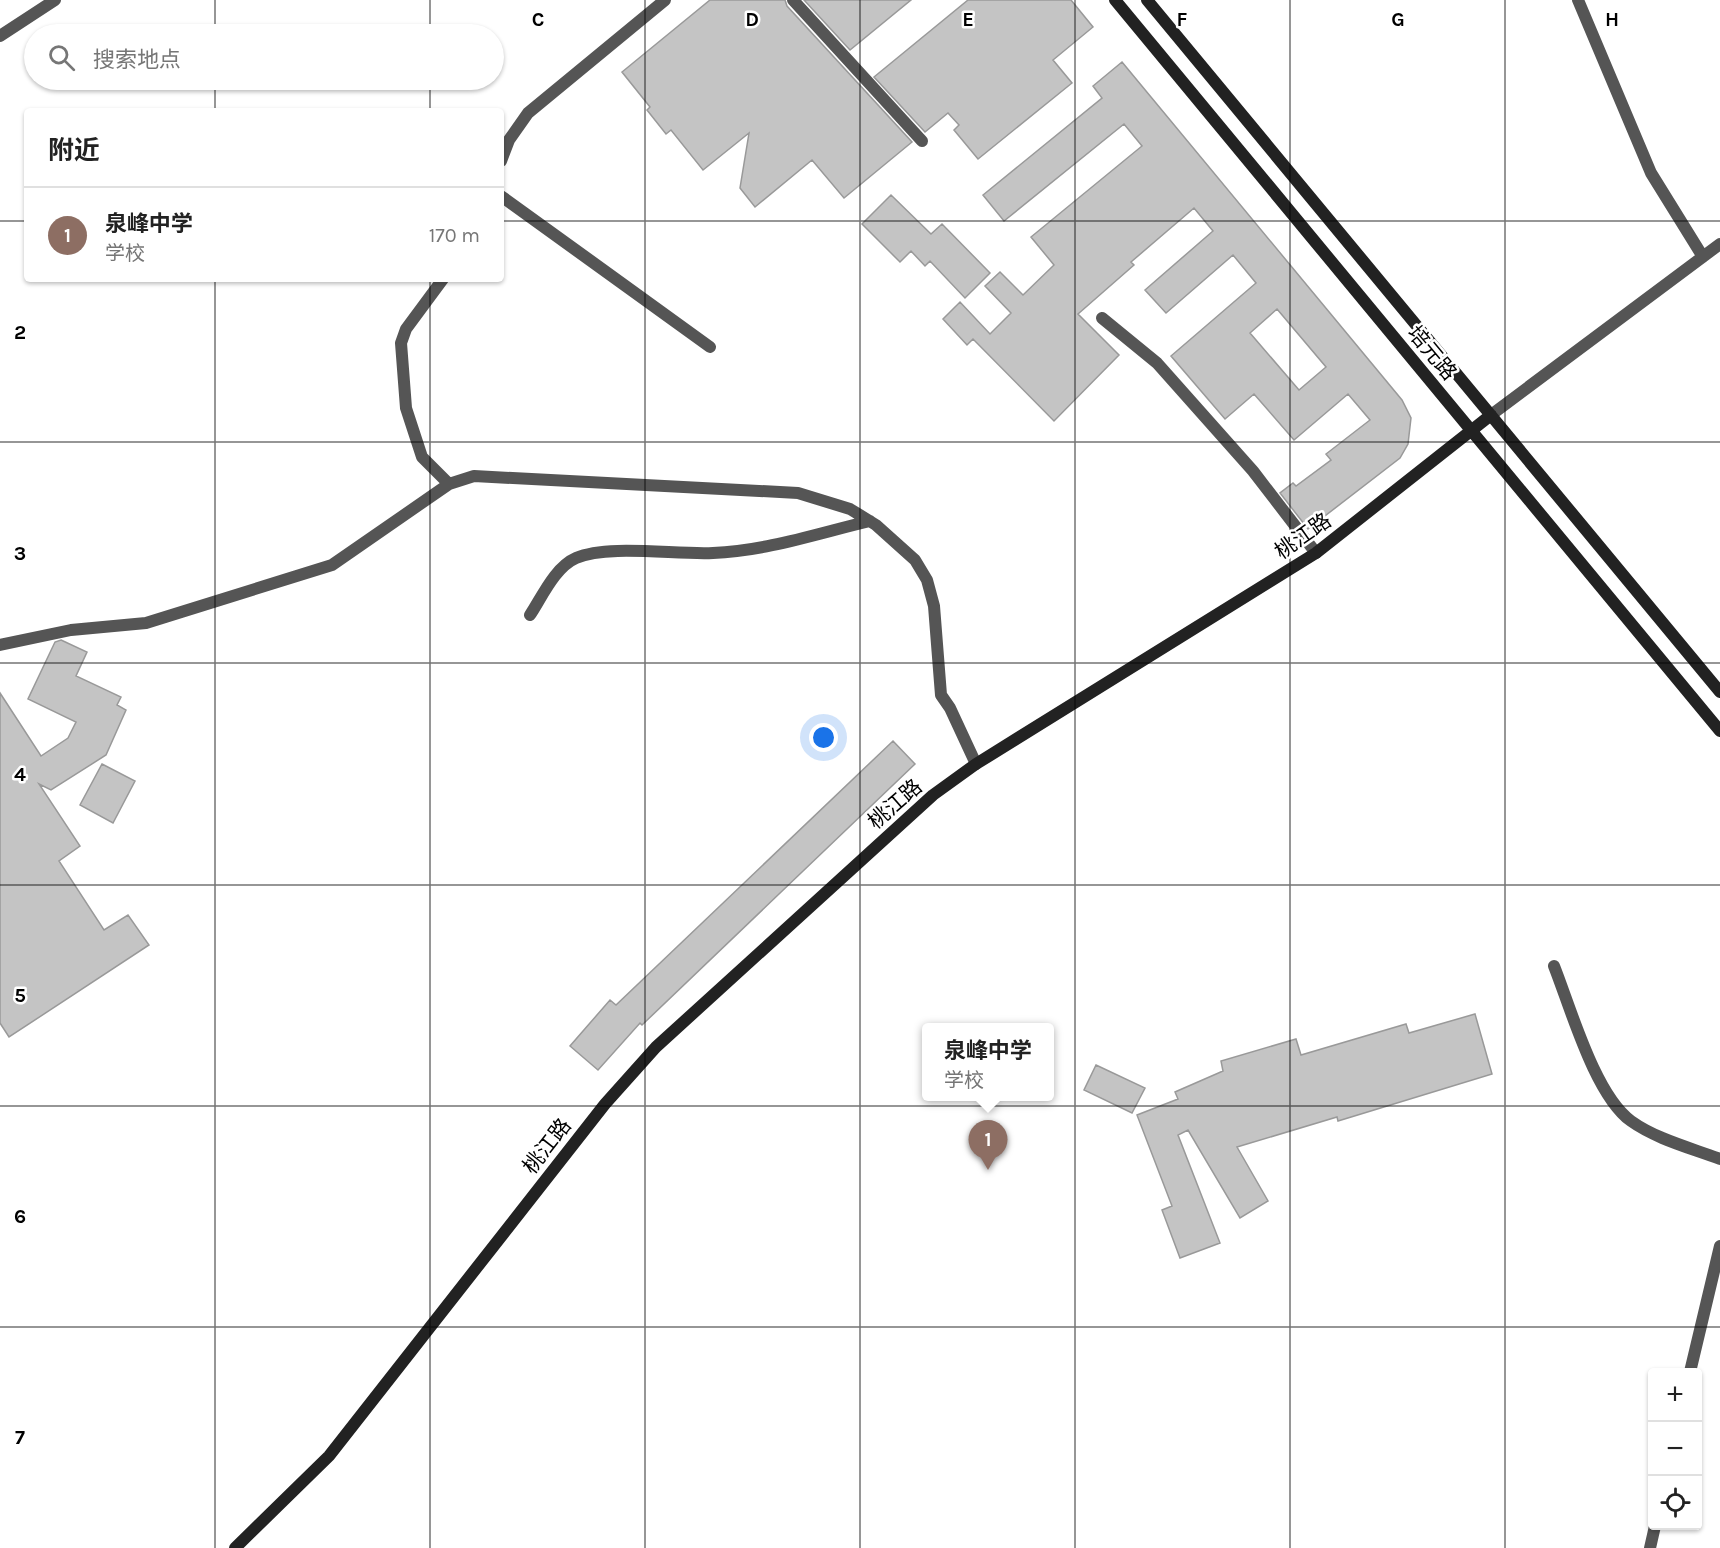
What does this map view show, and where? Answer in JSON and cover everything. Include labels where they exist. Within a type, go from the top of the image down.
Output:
[{"type":"main road","name":"培元路","points":[[1115,0],[1720,730]]},
{"type":"main road","name":"培元路","points":[[1147,0],[1720,692]]},
{"type":"main road","name":"桃江路","points":[[235,1548],[330,1456],[605,1104],[656,1047],[925,803],[976,764],[1316,553],[1491,415]]},
{"type":"street","points":[[0,36],[55,0]]},
{"type":"street","points":[[504,154],[509,140],[528,113],[665,0]]},
{"type":"street","points":[[793,0],[922,141]]},
{"type":"street","points":[[1578,0],[1651,173],[1703,256]]},
{"type":"street","points":[[504,198],[710,347]]},
{"type":"street","name":"桃江路","points":[[1491,415],[1720,244]]},
{"type":"street","points":[[441,282],[406,329],[401,343],[406,408],[422,457],[449,484]]},
{"type":"street","points":[[1102,318],[1157,363],[1253,471],[1316,553]]},
{"type":"street","points":[[0,645],[71,630],[146,623],[332,565],[449,484],[474,476],[798,493],[850,509],[870,521],[915,560],[927,580],[934,606],[942,695],[951,708],[976,764]]},
{"type":"street","points":[[530,615],[564,566],[575,559],[594,553],[713,553],[749,549],[870,521]]},
{"type":"street","points":[[1554,966],[1600,1082],[1615,1107],[1642,1127],[1720,1160]]},
{"type":"street","points":[[1691,1368],[1720,1246]]},
{"type":"street","points":[[1650,1548],[1654,1530]]},
{"type":"building","points":[[710,0],[785,0],[787,6],[912,142],[844,198],[812,160],[755,207],[740,188],[749,133],[703,170],[671,130],[666,134],[647,110],[650,107],[622,72]]},
{"type":"building","points":[[804,0],[911,0],[850,50]]},
{"type":"building","points":[[968,0],[1071,0],[1093,27],[1053,60],[1072,83],[978,159],[954,130],[959,125],[948,113],[925,132],[874,77]]},
{"type":"building","points":[[1122,62],[1402,400],[1411,418],[1408,444],[1400,458],[1308,529],[1280,493],[1293,483],[1296,486],[1331,460],[1326,454],[1370,420],[1348,394],[1294,440],[1254,394],[1225,419],[1171,356],[1256,283],[1233,255],[1166,313],[1145,290],[1213,231],[1194,208],[1131,262],[1134,265],[1078,314],[1119,355],[1054,421],[973,339],[967,345],[943,319],[960,302],[990,334],[1011,313],[985,286],[1000,272],[1023,295],[1054,265],[1031,237],[1142,146],[1124,124],[1004,221],[983,195],[1102,98],[1093,86]],"holes":[[[1277,309],[1326,367],[1299,390],[1250,333]]]},
{"type":"building","points":[[891,195],[931,234],[942,224],[990,273],[965,298],[930,261],[925,266],[911,251],[900,262],[862,224]]},
{"type":"building","points":[[61,640],[87,652],[76,676],[121,697],[117,705],[126,710],[106,755],[51,790],[39,784],[80,846],[59,861],[104,930],[128,915],[149,945],[9,1037],[0,1023],[0,693],[41,756],[68,738],[76,722],[28,699],[55,642]]},
{"type":"building","points":[[893,741],[915,764],[642,1025],[640,1023],[598,1070],[570,1046],[610,1000],[616,1005]]},
{"type":"building","points":[[102,764],[135,781],[113,823],[80,805]]},
{"type":"building","points":[[1475,1014],[1492,1074],[1338,1121],[1337,1117],[1237,1147],[1268,1201],[1240,1218],[1188,1130],[1178,1135],[1220,1243],[1180,1258],[1162,1210],[1172,1206],[1137,1115],[1178,1099],[1175,1092],[1223,1071],[1221,1061],[1296,1039],[1301,1055],[1406,1024],[1409,1033]]},
{"type":"building","points":[[1096,1065],[1145,1088],[1132,1113],[1084,1090]]},
{"type":"place","name":"泉峰中学","points":[[988,1170]]}]
